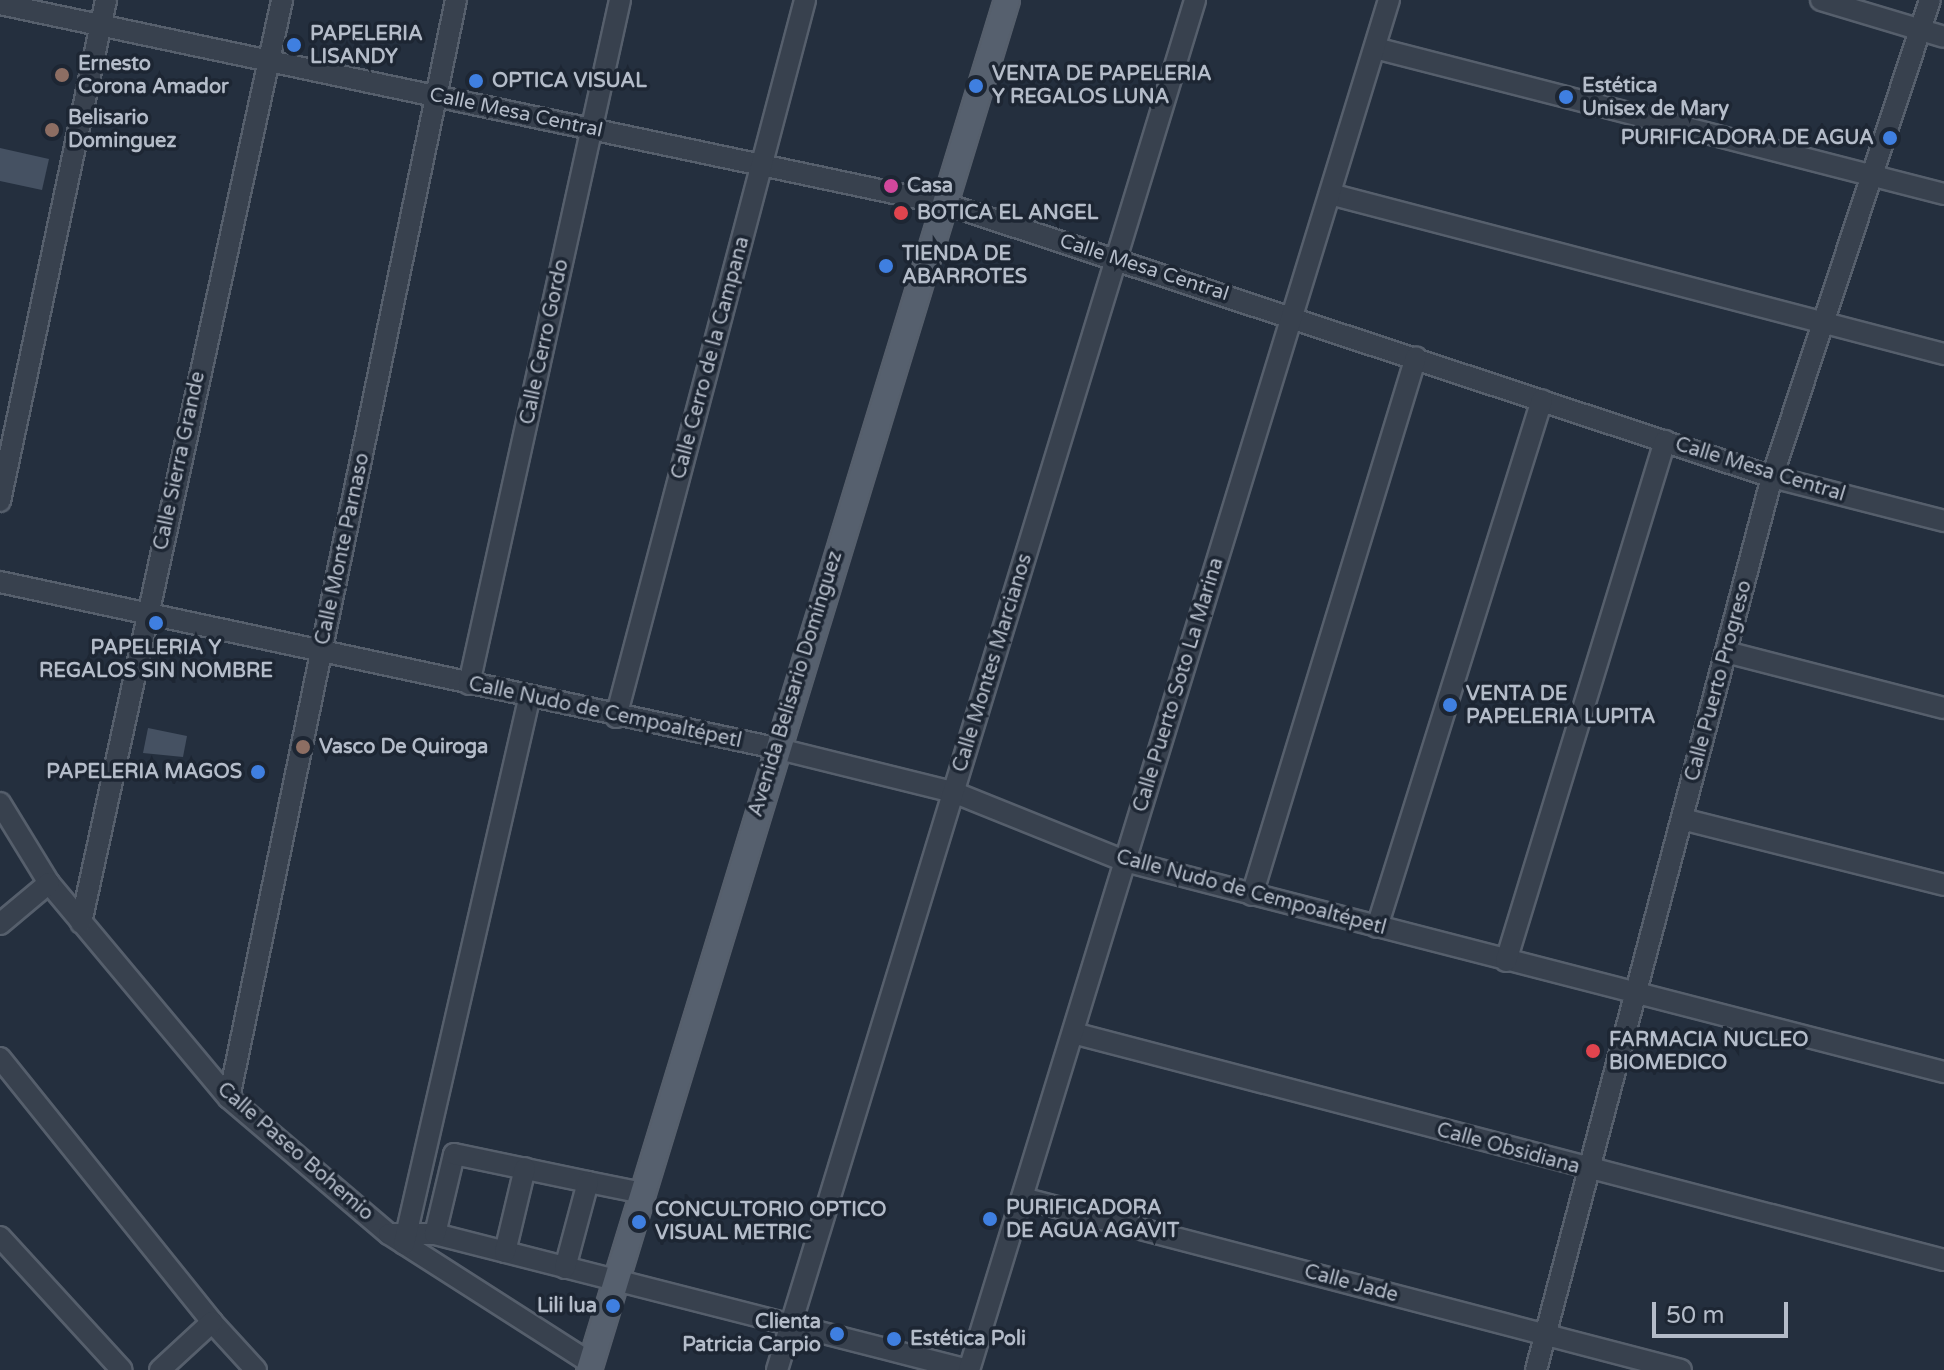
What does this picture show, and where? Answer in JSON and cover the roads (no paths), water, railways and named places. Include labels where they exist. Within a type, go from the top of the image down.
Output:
[{"type":"main road","name":"Avenida Belisario Domínguez","points":[[590,1366],[775,748],[1007,0]]},
{"type":"street","points":[[0,501],[106,0]]},
{"type":"street","name":"Calle Sierra Grande","points":[[81,923],[282,0]]},
{"type":"street","name":"Calle Monte Parnaso","points":[[229,1098],[456,0]]},
{"type":"street","name":"Calle Cerro Gordo","points":[[469,684],[620,0]]},
{"type":"street","name":"Calle Cerro de la Campana","points":[[616,717],[805,0]]},
{"type":"street","name":"Calle Montes Marcianos","points":[[777,1370],[1195,0]]},
{"type":"street","name":"Calle Puerto Soto La Marina","points":[[968,1370],[1389,0]]},
{"type":"street","points":[[1821,0],[1944,37]]},
{"type":"street","name":"Calle Puerto Progreso","points":[[1536,1370],[1772,477],[1930,0]]},
{"type":"street","name":"Calle Mesa Central","points":[[0,4],[946,204],[1772,477],[1944,521]]},
{"type":"street","points":[[1375,48],[1944,194]]},
{"type":"street","points":[[1330,194],[1944,354]]},
{"type":"street","points":[[1252,895],[1416,357]]},
{"type":"street","points":[[1377,927],[1542,400]]},
{"type":"street","points":[[1506,961],[1665,441]]},
{"type":"street","name":"Calle Nudo de Cempoaltépetl","points":[[0,582],[529,699],[775,748],[953,792],[1125,861],[1944,1072]]},
{"type":"street","points":[[1726,652],[1944,708]]},
{"type":"street","points":[[529,699],[401,1236],[435,1234],[968,1370]]},
{"type":"street","name":"Calle Paseo Bohemio","points":[[0,803],[49,883],[229,1098],[401,1236],[590,1366]]},
{"type":"street","points":[[1682,819],[1944,885]]},
{"type":"street","points":[[0,924],[49,883]]},
{"type":"street","name":"Calle Obsidiana","points":[[1073,1033],[1588,1170],[1944,1260]]},
{"type":"street","points":[[0,1058],[212,1322],[256,1370]]},
{"type":"street","points":[[435,1234],[454,1154],[643,1193]]},
{"type":"street","points":[[505,1252],[525,1168]]},
{"type":"street","points":[[565,1268],[588,1182]]},
{"type":"street","name":"Calle Jade","points":[[1022,1198],[1681,1370]]},
{"type":"street","points":[[0,1237],[122,1370]]},
{"type":"street","points":[[160,1370],[212,1322]]},
{"type":"place","name":"PAPELERIA LISANDY","points":[[294,45]]},
{"type":"place","name":"Ernesto Corona Amador","points":[[62,75]]},
{"type":"place","name":"OPTICA VISUAL","points":[[476,81]]},
{"type":"place","name":"VENTA DE PAPELERIA Y REGALOS LUNA","points":[[976,86]]},
{"type":"place","name":"Estética Unisex de Mary","points":[[1566,97]]},
{"type":"place","name":"Belisario Dominguez","points":[[52,130]]},
{"type":"place","name":"PURIFICADORA DE AGUA","points":[[1890,138]]},
{"type":"place","name":"Casa","points":[[891,186]]},
{"type":"place","name":"BOTICA EL ANGEL","points":[[901,213]]},
{"type":"place","name":"TIENDA DE ABARROTES","points":[[886,266]]},
{"type":"place","name":"PAPELERIA Y REGALOS SIN NOMBRE","points":[[156,623]]},
{"type":"place","name":"VENTA DE PAPELERIA LUPITA","points":[[1450,705]]},
{"type":"place","name":"Vasco De Quiroga","points":[[303,747]]},
{"type":"place","name":"PAPELERIA MAGOS","points":[[258,772]]},
{"type":"place","name":"FARMACIA NUCLEO BIOMEDICO","points":[[1593,1051]]},
{"type":"place","name":"PURIFICADORA DE AGUA AGAVIT","points":[[990,1219]]},
{"type":"place","name":"CONCULTORIO OPTICO VISUAL METRIC","points":[[639,1222]]},
{"type":"place","name":"Lili lua","points":[[613,1306]]},
{"type":"place","name":"Clienta Patricia Carpio","points":[[837,1334]]},
{"type":"place","name":"Estética Poli","points":[[894,1339]]}]
